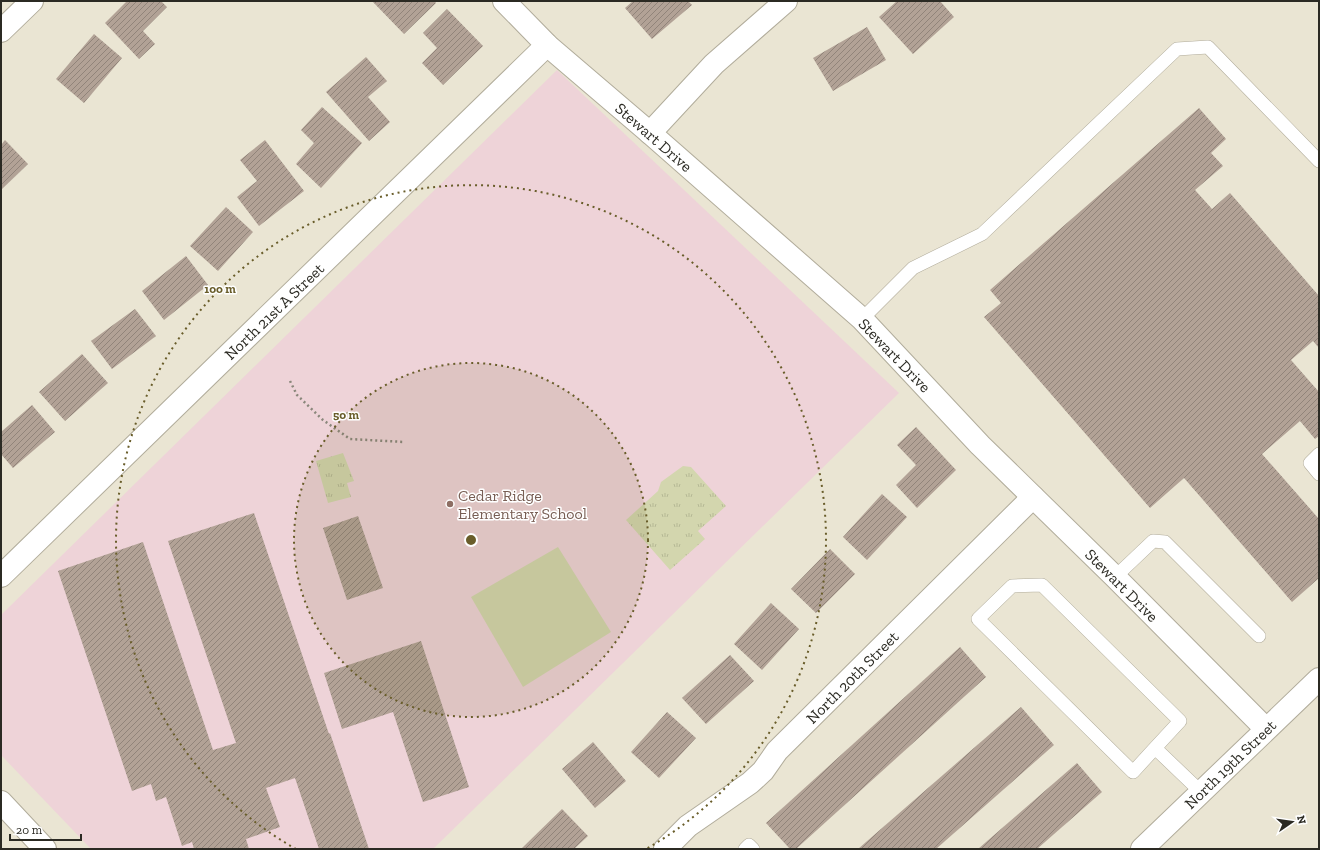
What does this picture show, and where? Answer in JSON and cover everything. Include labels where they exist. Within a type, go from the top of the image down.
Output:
[{"type":"street","points":[[1,31],[32,1]]},
{"type":"street","name":"Stewart Drive","points":[[504,1],[547,45],[650,133],[862,319],[980,445],[1115,577],[1266,729]]},
{"type":"street","points":[[650,133],[714,64],[786,1]]},
{"type":"street","name":"North 21st A Street","points":[[1,576],[547,45]]},
{"type":"street","name":"North 20th Street","points":[[664,849],[688,826],[750,783],[763,771],[777,751],[1033,497]]},
{"type":"street","name":"North 19th Street","points":[[1142,849],[1319,679]]},
{"type":"street","points":[[1,802],[45,849]]},
{"type":"lane","points":[[862,319],[913,268],[982,234],[1177,49],[1208,47],[1319,161]]},
{"type":"lane","points":[[1319,454],[1310,463],[1319,474]]},
{"type":"lane","points":[[1115,577],[1153,541],[1165,542],[1259,636]]},
{"type":"lane","points":[[1042,585],[1180,722],[1155,748],[1133,772],[978,619],[1012,586],[1042,585]]},
{"type":"lane","points":[[1155,748],[1201,792]]},
{"type":"lane","points":[[746,849],[749,846],[752,849]]},
{"type":"path","points":[[290,381],[297,395],[302,400],[323,420],[350,439],[404,442]]},
{"type":"shaded area","name":"Cedar Ridge Elementary School","points":[[557,70],[899,393],[433,849],[91,849],[1,755],[1,615]]},
{"type":"green space","points":[[343,453],[354,481],[347,483],[351,497],[328,503],[316,461]]},
{"type":"green space","points":[[683,466],[691,467],[726,506],[698,531],[705,539],[670,570],[626,520],[658,491],[661,482]]},
{"type":"green space","points":[[558,547],[611,632],[523,687],[471,597]]},
{"type":"building","points":[[127,1],[161,1],[167,7],[143,31],[155,44],[139,59],[105,23]]},
{"type":"building","points":[[372,1],[434,1],[436,3],[404,34]]},
{"type":"building","points":[[633,1],[688,1],[692,5],[652,39],[625,8]]},
{"type":"building","points":[[897,1],[940,1],[954,17],[913,54],[879,17]]},
{"type":"building","points":[[447,9],[483,46],[443,85],[422,63],[437,48],[423,33]]},
{"type":"building","points":[[867,27],[886,60],[833,91],[813,58]]},
{"type":"building","points":[[94,34],[122,58],[84,103],[56,79]]},
{"type":"building","points":[[366,57],[387,81],[368,97],[390,122],[369,141],[326,92]]},
{"type":"building","points":[[322,107],[362,143],[321,188],[296,164],[314,143],[301,130]]},
{"type":"building","points":[[1199,108],[1226,139],[1211,153],[1223,166],[1195,190],[1212,209],[1230,193],[1319,296],[1319,348],[1313,341],[1291,360],[1319,392],[1319,436],[1315,439],[1300,421],[1262,454],[1319,519],[1319,578],[1292,602],[1184,478],[1150,508],[984,317],[1001,303],[990,290]]},
{"type":"building","points":[[5,140],[28,164],[1,190],[1,145]]},
{"type":"building","points":[[265,140],[304,191],[259,226],[237,197],[257,181],[240,160]]},
{"type":"building","points":[[226,207],[253,232],[218,271],[190,246]]},
{"type":"building","points":[[186,256],[208,285],[164,320],[142,291]]},
{"type":"building","points":[[135,309],[156,336],[112,369],[91,341]]},
{"type":"building","points":[[82,354],[108,383],[65,421],[39,392]]},
{"type":"building","points":[[32,405],[55,432],[13,468],[1,454],[1,432]]},
{"type":"building","points":[[916,427],[956,470],[917,508],[896,485],[916,465],[897,445]]},
{"type":"building","points":[[882,494],[907,517],[867,560],[843,537]]},
{"type":"building","points":[[254,513],[369,849],[319,849],[295,778],[266,788],[280,827],[246,839],[249,849],[194,849],[192,842],[182,846],[166,797],[156,801],[151,784],[132,791],[58,571],[143,542],[213,750],[236,743],[168,541]]},
{"type":"building","points":[[358,516],[383,588],[347,600],[323,528]]},
{"type":"building","points":[[830,549],[855,574],[816,613],[791,589]]},
{"type":"building","points":[[771,603],[799,629],[762,670],[734,644]]},
{"type":"building","points":[[421,641],[469,787],[423,802],[393,712],[342,729],[324,673]]},
{"type":"building","points":[[960,647],[986,677],[796,849],[790,849],[766,823]]},
{"type":"building","points":[[730,655],[754,681],[706,724],[682,698]]},
{"type":"building","points":[[1021,707],[1054,745],[936,849],[858,849]]},
{"type":"building","points":[[667,712],[696,738],[659,778],[631,752]]},
{"type":"building","points":[[593,742],[626,781],[595,808],[562,769]]},
{"type":"building","points":[[1077,763],[1102,792],[1037,849],[978,849]]},
{"type":"building","points":[[562,809],[588,836],[574,849],[521,849]]},
{"type":"place","name":"Cedar Ridge Elementary School","points":[[450,504]]}]
